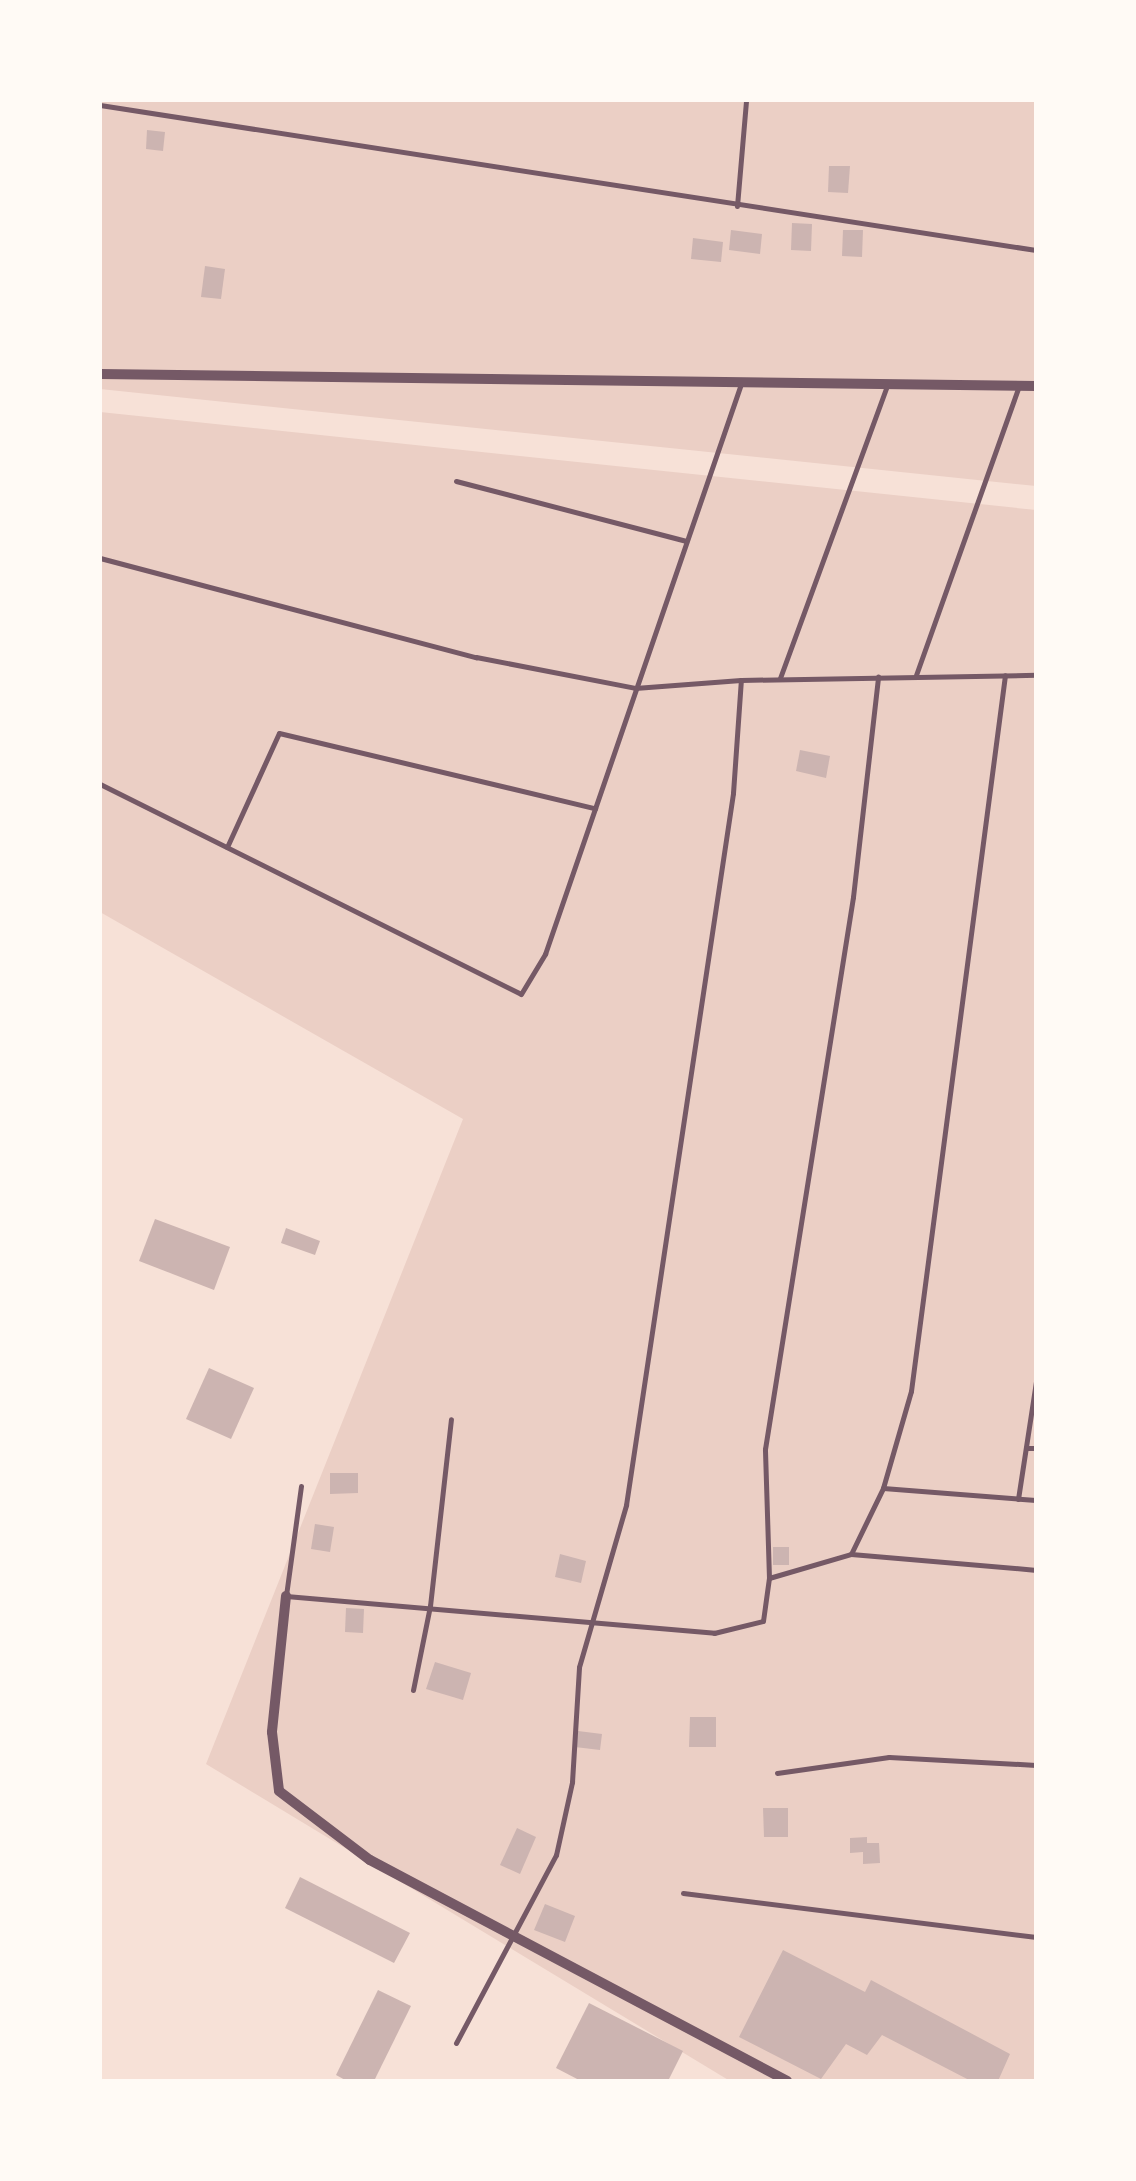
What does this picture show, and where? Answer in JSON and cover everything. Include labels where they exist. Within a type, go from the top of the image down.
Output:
[{"type":"street","points":[[100,374],[743,378],[1036,386]]},
{"type":"street","points":[[286,1596],[272,1732],[279,1791],[370,1860],[510,1939],[787,2081]]},
{"type":"lane","points":[[736,206],[746,100]]},
{"type":"lane","points":[[100,105],[1036,250]]},
{"type":"lane","points":[[100,784],[520,994],[545,954],[743,378]]},
{"type":"lane","points":[[780,678],[888,382]]},
{"type":"lane","points":[[916,675],[1019,386]]},
{"type":"lane","points":[[456,481],[686,540]]},
{"type":"lane","points":[[100,558],[476,657],[635,688],[780,678],[1036,675]]},
{"type":"lane","points":[[851,1554],[883,1488],[911,1391],[1005,674]]},
{"type":"lane","points":[[300,1486],[286,1596],[430,1606],[592,1627],[714,1633],[764,1621],[769,1578],[766,1449],[853,897],[878,676]]},
{"type":"lane","points":[[456,2044],[556,1855],[572,1782],[579,1668],[626,1504],[733,793],[741,680]]},
{"type":"lane","points":[[227,847],[279,733],[595,808]]},
{"type":"lane","points":[[1018,1499],[1036,1381]]},
{"type":"lane","points":[[413,1690],[430,1606],[451,1419]]},
{"type":"lane","points":[[1026,1448],[1036,1448]]},
{"type":"lane","points":[[883,1488],[1036,1500]]},
{"type":"lane","points":[[769,1578],[851,1554],[1036,1570]]},
{"type":"lane","points":[[776,1772],[889,1757],[1036,1765]]},
{"type":"lane","points":[[682,1893],[1036,1937]]},
{"type":"shaded area","points":[[100,100],[1036,100],[1036,486],[100,389]]},
{"type":"shaded area","points":[[100,412],[1036,510],[1036,2081],[730,2081],[206,1764],[463,1119],[100,912]]},
{"type":"building","points":[[147,130],[165,132],[163,151],[146,149]]},
{"type":"building","points":[[829,166],[850,166],[848,193],[828,192]]},
{"type":"building","points":[[792,223],[812,224],[811,251],[791,250]]},
{"type":"building","points":[[731,230],[762,234],[760,254],[729,250]]},
{"type":"building","points":[[843,230],[863,230],[862,257],[842,256]]},
{"type":"building","points":[[693,238],[723,242],[721,262],[691,259]]},
{"type":"building","points":[[205,266],[225,269],[221,299],[201,297]]},
{"type":"building","points":[[800,750],[830,756],[826,778],[796,771]]},
{"type":"building","points":[[155,1219],[230,1247],[214,1290],[139,1261]]},
{"type":"building","points":[[286,1228],[320,1241],[315,1255],[281,1243]]},
{"type":"building","points":[[209,1368],[254,1388],[231,1439],[186,1419]]},
{"type":"building","points":[[330,1473],[358,1473],[358,1493],[330,1494]]},
{"type":"building","points":[[315,1524],[334,1527],[330,1552],[311,1549]]},
{"type":"building","points":[[773,1547],[789,1547],[789,1565],[773,1565]]},
{"type":"building","points":[[560,1554],[586,1561],[581,1583],[555,1577]]},
{"type":"building","points":[[346,1608],[364,1609],[363,1633],[345,1632]]},
{"type":"building","points":[[435,1662],[471,1673],[463,1700],[426,1689]]},
{"type":"building","points":[[690,1717],[716,1717],[716,1747],[689,1747]]},
{"type":"building","points":[[578,1731],[602,1734],[600,1750],[575,1747]]},
{"type":"building","points":[[763,1808],[788,1808],[788,1837],[764,1837]]},
{"type":"building","points":[[517,1828],[536,1837],[520,1874],[500,1865]]},
{"type":"building","points":[[867,1837],[867,1843],[879,1843],[880,1863],[863,1864],[863,1852],[850,1853],[850,1838]]},
{"type":"building","points":[[300,1877],[410,1933],[394,1963],[285,1908]]},
{"type":"building","points":[[545,1904],[575,1916],[565,1942],[534,1930]]},
{"type":"building","points":[[783,1950],[865,1992],[871,1980],[1010,2054],[998,2081],[971,2081],[882,2035],[867,2055],[846,2044],[821,2079],[739,2037]]},
{"type":"building","points":[[378,1990],[411,2006],[374,2081],[347,2081],[336,2075]]},
{"type":"building","points":[[589,2003],[683,2051],[668,2081],[581,2081],[556,2068]]}]
